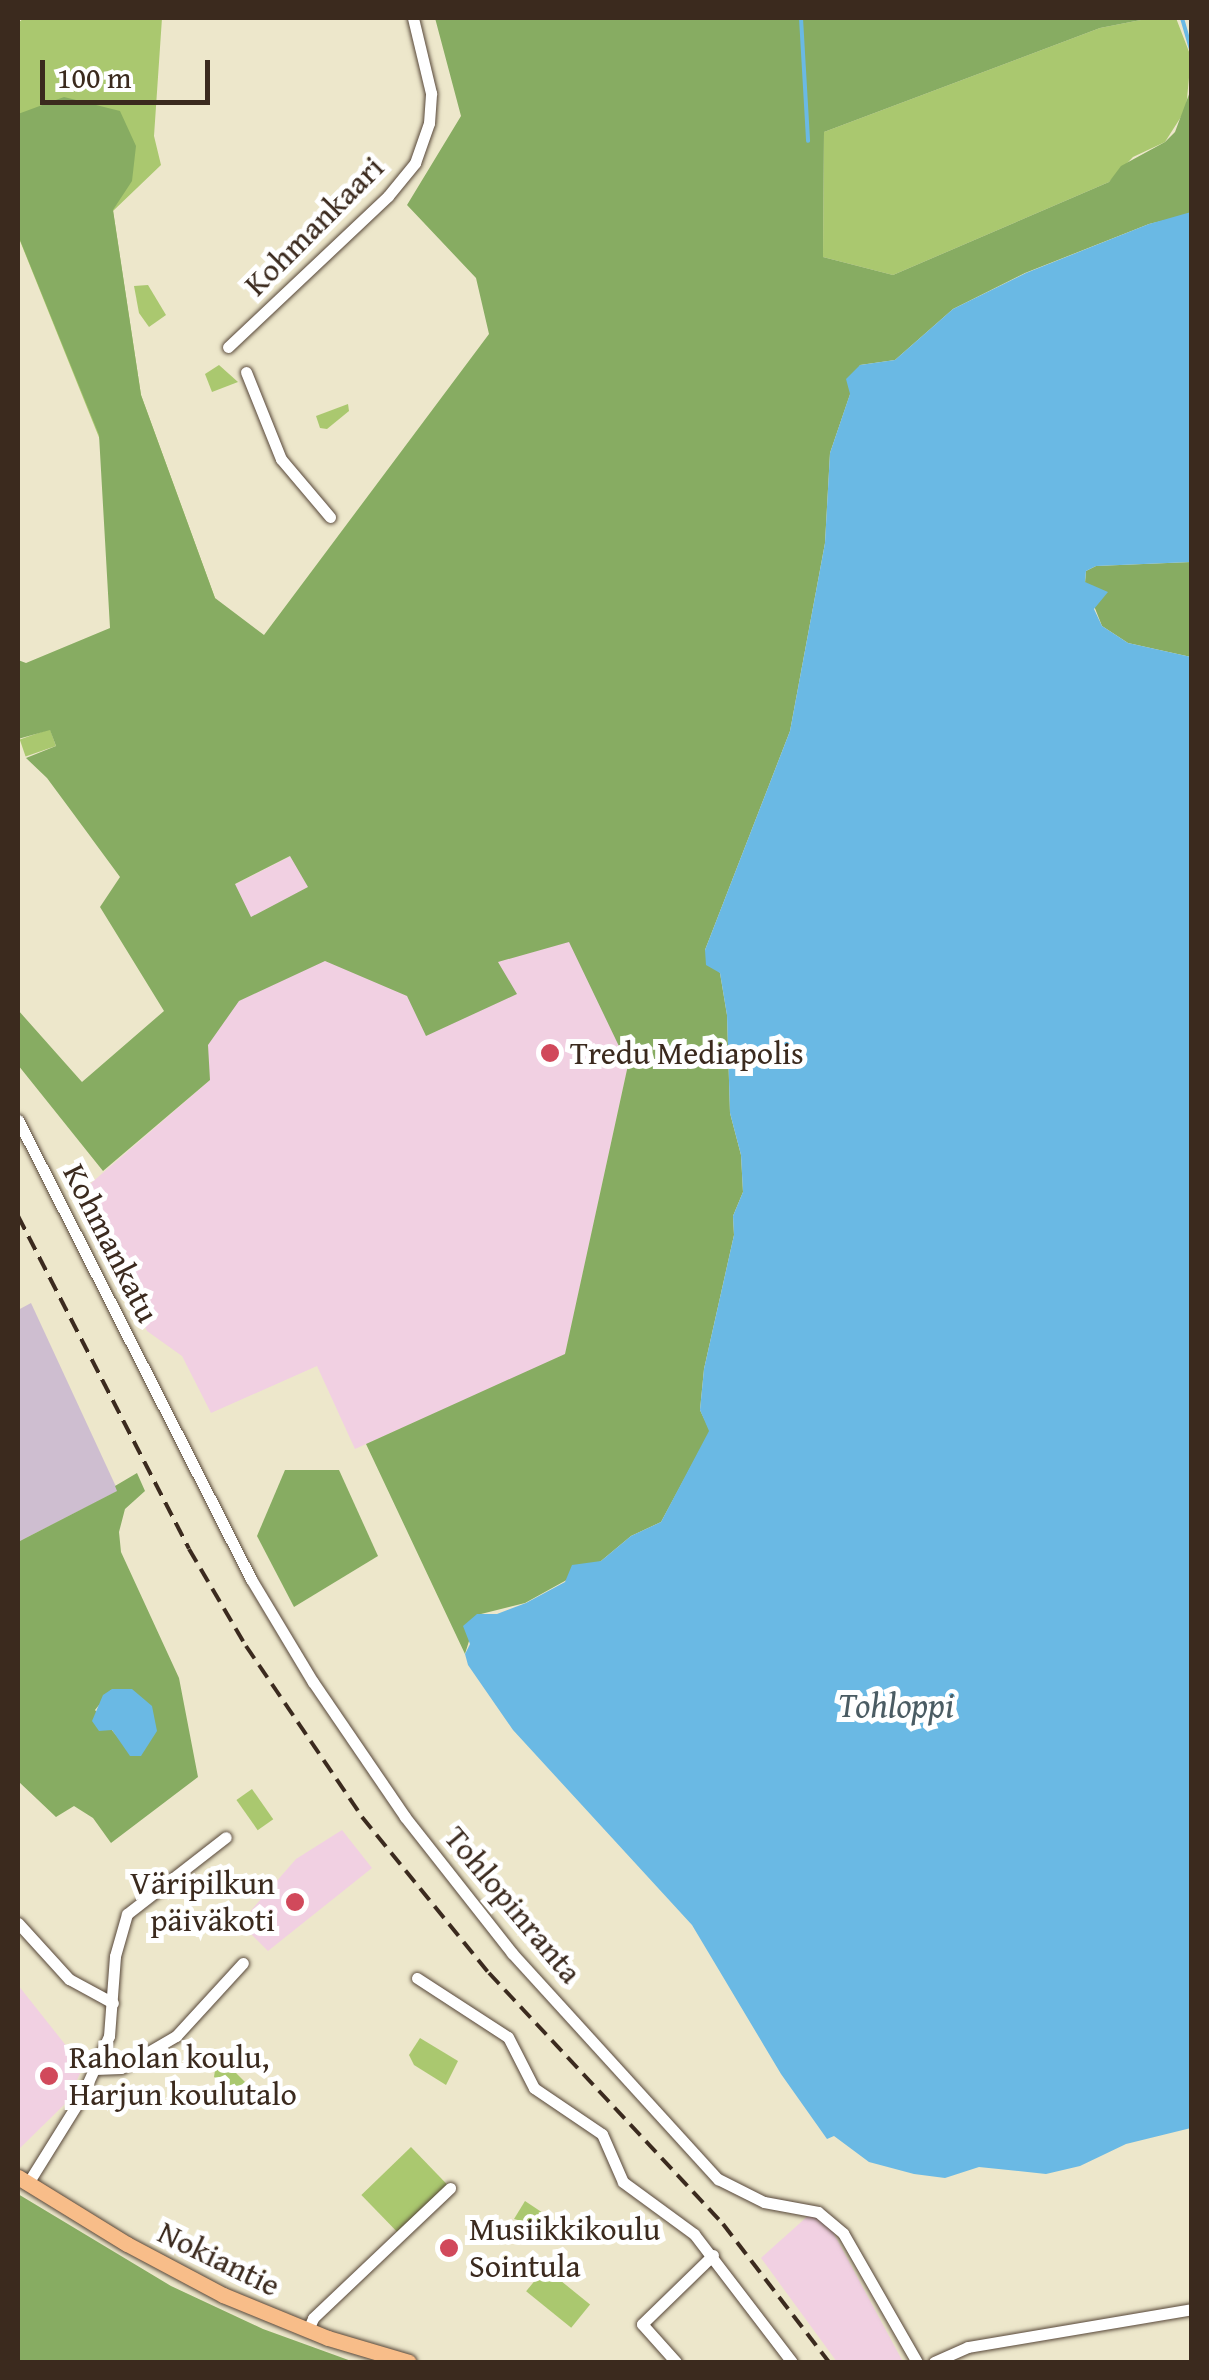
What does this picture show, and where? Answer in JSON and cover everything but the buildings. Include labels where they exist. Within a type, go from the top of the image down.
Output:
[{"type":"main road","name":"Nokiantie","points":[[22,2180],[174,2270],[308,2330],[409,2362]]},
{"type":"street","name":"Kohmankaari","points":[[228,347],[388,196],[415,163],[429,123],[431,94],[414,18]]},
{"type":"street","points":[[246,372],[281,458],[330,517]]},
{"type":"street","name":"Kohmankatu","points":[[18,1120],[156,1392]]},
{"type":"street","name":"Tohlopinranta","points":[[156,1392],[244,1567],[313,1682],[394,1801],[481,1914],[718,2179],[764,2202],[818,2212],[843,2234],[917,2362]]},
{"type":"street","points":[[22,2180],[96,2068],[109,2036],[115,1956],[128,1914],[226,1837]]},
{"type":"street","points":[[18,1923],[70,1979],[113,2003]]},
{"type":"street","points":[[96,2068],[121,2068],[176,2036],[243,1963]]},
{"type":"street","points":[[417,1978],[508,2037],[534,2088],[602,2134],[623,2182],[694,2234],[792,2362]]},
{"type":"street","points":[[308,2330],[313,2318],[450,2188]]},
{"type":"street","points":[[676,2362],[642,2324],[713,2255]]},
{"type":"street","points":[[934,2362],[1192,2309]]},
{"type":"shaded area","points":[[367,817],[577,839],[628,1065],[565,1355],[355,1449],[317,1366],[211,1413],[182,1356],[147,1331],[86,1209],[90,1184],[210,1080],[183,911]]},
{"type":"shaded area","points":[[31,1303],[118,1491],[18,1542],[18,1310]]},
{"type":"shaded area","name":"Väripilkun päiväkoti","points":[[342,1830],[372,1868],[268,1951],[240,1923],[296,1859]]},
{"type":"shaded area","name":"Raholan koulu, Harjun koulutalo","points":[[18,1985],[83,2067],[67,2102],[18,2150]]},
{"type":"shaded area","points":[[819,2206],[902,2360],[899,2362],[837,2362],[761,2258]]},
{"type":"green space","points":[[24,18],[162,18],[154,136],[161,165],[113,211],[141,395],[215,598],[164,599],[18,236],[18,23]]},
{"type":"green space","points":[[435,18],[1151,18],[1100,28],[824,132],[823,257],[893,275],[1109,182],[1121,166],[1165,142],[1175,132],[1191,89],[1191,214],[1149,224],[1025,273],[953,309],[895,360],[860,365],[830,453],[825,543],[790,731],[705,950],[720,973],[727,1015],[730,1113],[741,1155],[743,1192],[733,1216],[734,1235],[704,1369],[700,1410],[710,1431],[661,1522],[631,1536],[601,1561],[525,1603],[477,1615],[465,1654],[366,1444],[565,1354],[628,1065],[569,942],[498,962],[517,994],[426,1036],[407,996],[325,961],[239,1001],[208,1045],[210,1080],[103,1171],[18,1065],[18,1010],[82,1082],[164,1011],[100,907],[120,877],[47,778],[26,758],[56,746],[50,730],[18,739],[18,660],[26,663],[110,628],[99,435],[18,235],[18,114],[64,97],[120,111],[136,146],[132,181],[113,210],[141,395],[215,598],[264,635],[489,334],[476,278],[407,205],[461,116]],"holes":[[[290,856],[308,887],[251,917],[235,884]]]},
{"type":"green space","points":[[1151,18],[1176,18],[1191,57],[1186,109],[1165,142],[1133,157],[1109,182],[893,275],[823,257],[824,132],[1100,28]]},
{"type":"green space","points":[[148,285],[166,315],[149,327],[139,313],[134,286]]},
{"type":"green space","points":[[219,365],[238,382],[212,392],[205,374]]},
{"type":"green space","points":[[348,404],[349,411],[327,429],[320,428],[316,416]]},
{"type":"green space","points":[[1191,562],[1191,657],[1128,643],[1102,626],[1085,583],[1086,571],[1096,566]]},
{"type":"green space","points":[[50,729],[56,746],[26,756],[20,739]]},
{"type":"green space","points":[[285,1470],[339,1470],[378,1556],[294,1607],[257,1536]]},
{"type":"green space","points":[[137,1473],[145,1491],[125,1509],[119,1532],[121,1552],[179,1678],[198,1777],[111,1843],[93,1818],[74,1806],[56,1817],[18,1781],[18,1542],[117,1491],[115,1486]],"holes":[[[111,1690],[121,1741],[95,1710]]]},
{"type":"green space","points":[[252,1789],[273,1819],[258,1830],[236,1800]]},
{"type":"green space","points":[[420,2038],[458,2061],[446,2085],[414,2065],[409,2055]]},
{"type":"green space","points":[[225,2062],[245,2082],[238,2094],[214,2077],[216,2064]]},
{"type":"green space","points":[[411,2147],[447,2184],[397,2232],[361,2195]]},
{"type":"green space","points":[[18,2194],[171,2286],[263,2329],[354,2362],[18,2362]]},
{"type":"green space","points":[[525,2201],[552,2219],[547,2228],[514,2219]]},
{"type":"green space","points":[[545,2268],[590,2305],[571,2328],[526,2291]]},
{"type":"water","name":"Tohloppi","points":[[1191,212],[1191,562],[1096,566],[1086,571],[1085,582],[1108,592],[1094,609],[1102,626],[1128,643],[1191,657],[1191,2128],[1126,2144],[1080,2166],[1046,2174],[979,2167],[945,2178],[914,2174],[869,2162],[834,2136],[827,2139],[781,2074],[692,1925],[513,1730],[468,1665],[465,1654],[470,1644],[463,1626],[477,1614],[497,1614],[526,1603],[565,1582],[572,1565],[601,1561],[631,1536],[661,1522],[709,1431],[700,1410],[704,1369],[734,1235],[733,1216],[743,1192],[741,1155],[730,1113],[727,1015],[720,973],[706,965],[705,950],[790,731],[825,543],[830,453],[850,394],[846,379],[860,365],[895,360],[953,309],[1026,273],[1149,224]]},
{"type":"water","points":[[112,1689],[132,1689],[152,1706],[157,1731],[141,1756],[130,1756],[112,1730],[99,1731],[92,1721],[103,1695]]},
{"type":"waterway","points":[[801,18],[808,141]]},
{"type":"waterway","points":[[1182,18],[1192,54]]},
{"type":"railway","points":[[18,1216],[189,1549],[246,1646],[362,1817],[489,1973],[723,2224],[829,2362]]},
{"type":"place","name":"Tredu Mediapolis","points":[[550,1053]]},
{"type":"place","name":"Väripilkun päiväkoti","points":[[295,1902]]},
{"type":"place","name":"Raholan koulu, Harjun koulutalo","points":[[49,2076]]},
{"type":"place","name":"Musiikkikoulu Sointula","points":[[449,2248]]}]
